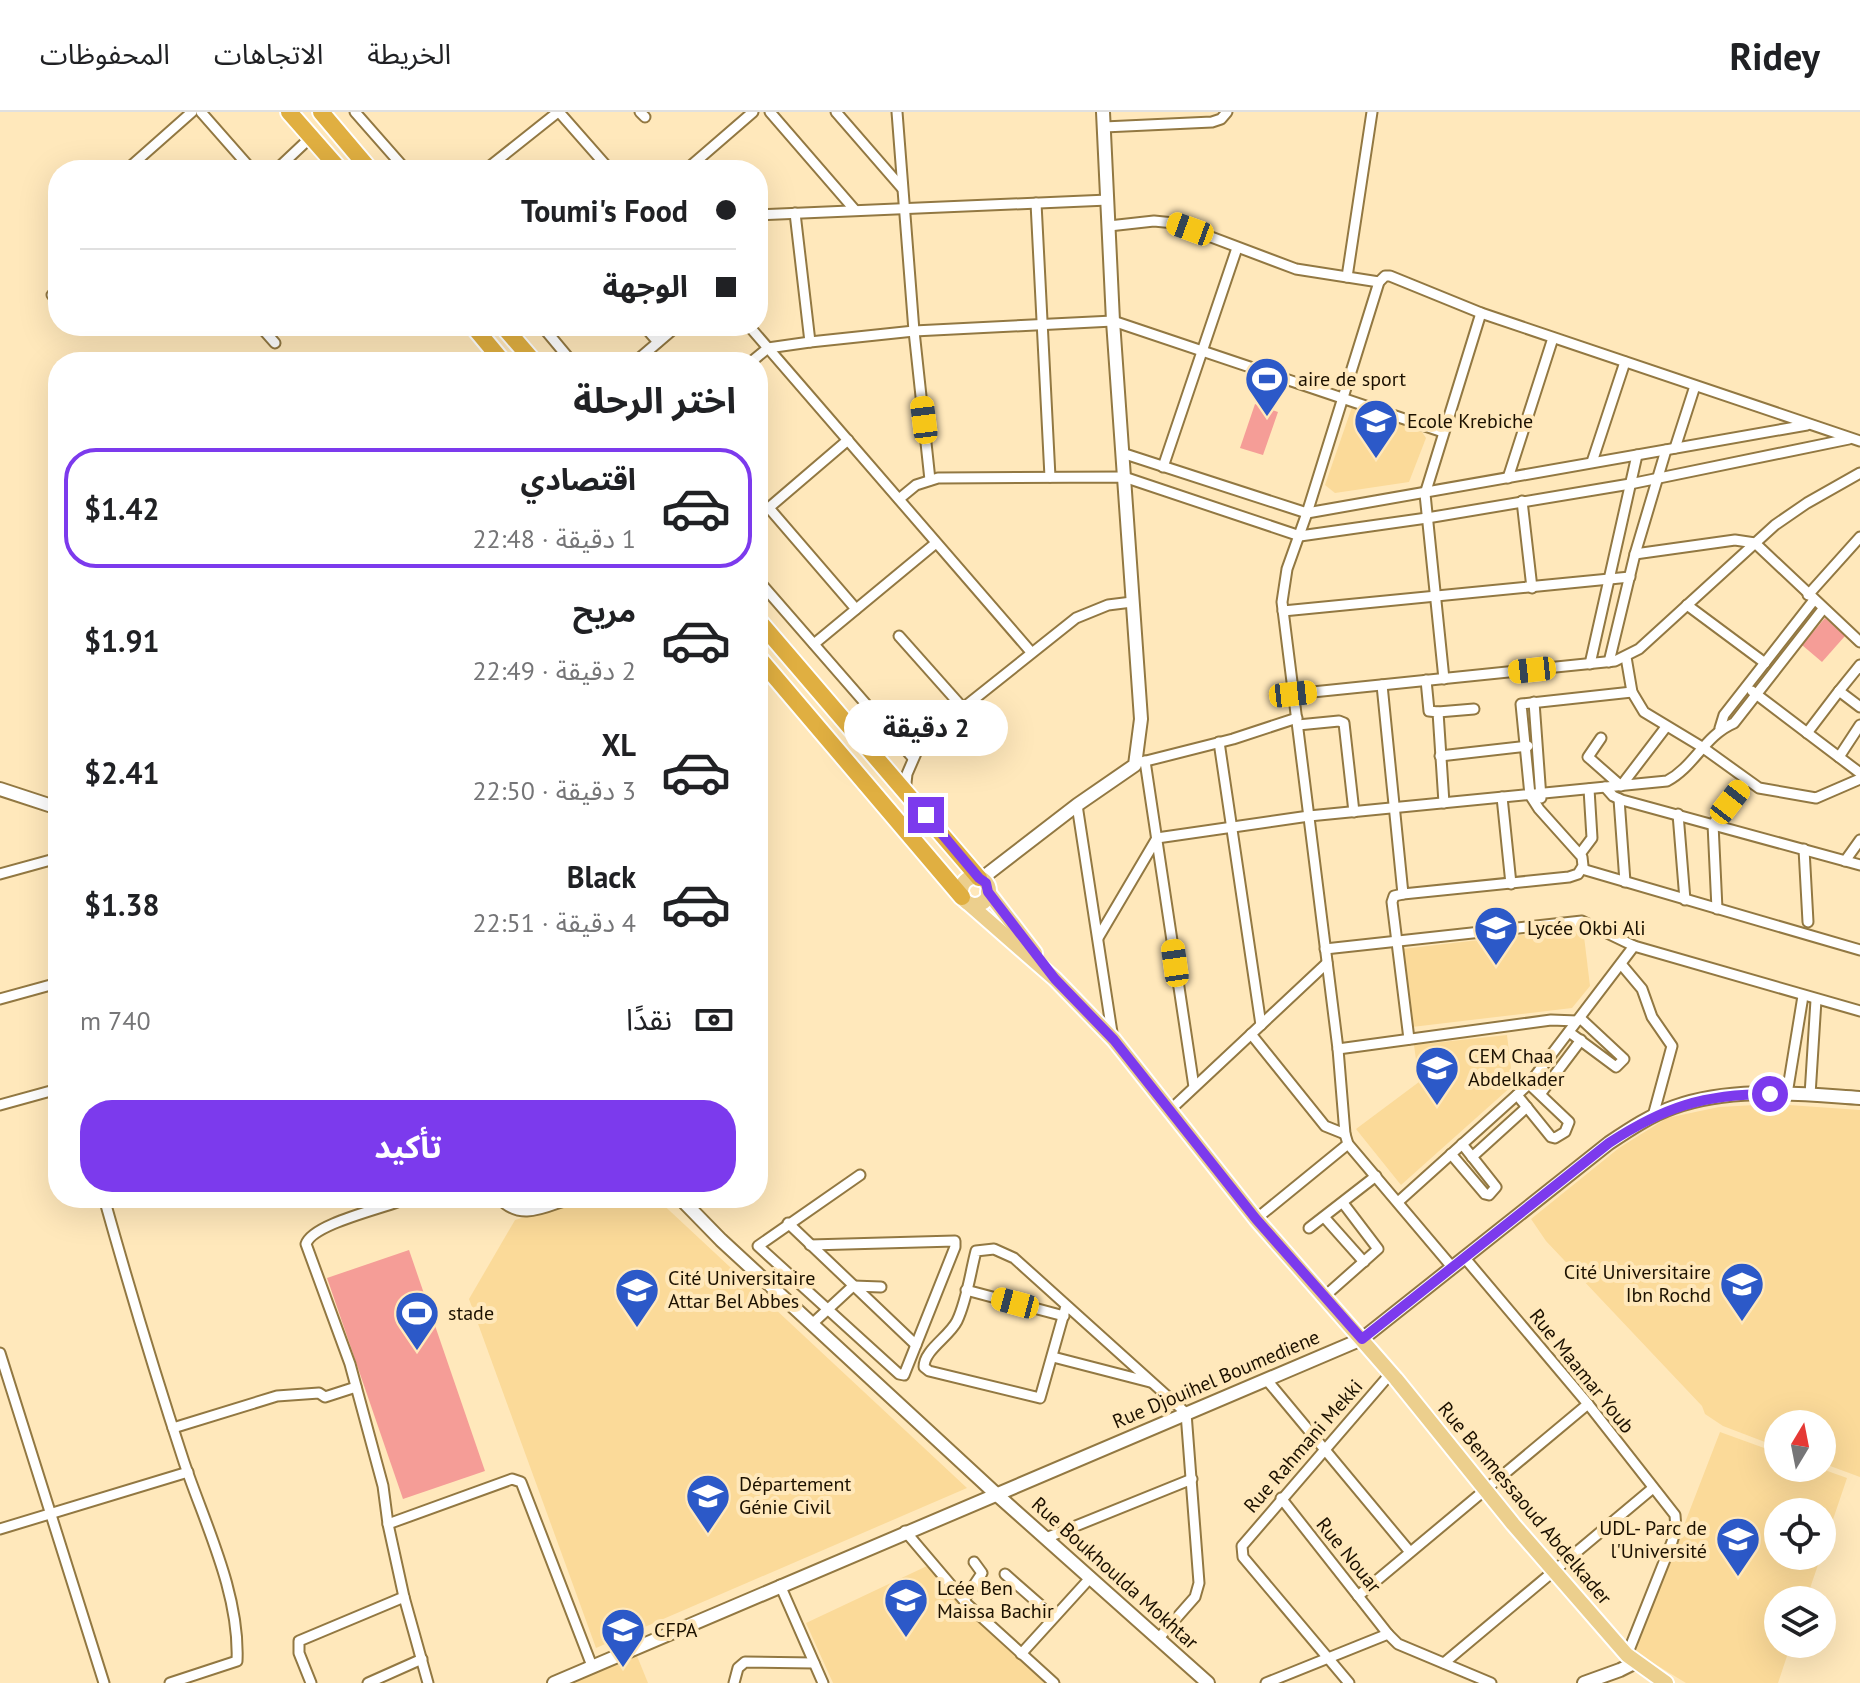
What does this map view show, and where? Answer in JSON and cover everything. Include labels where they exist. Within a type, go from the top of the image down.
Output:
[{"type":"highway","points":[[289,112],[331,160]]},
{"type":"highway","points":[[321,112],[362,160]]},
{"type":"highway","points":[[481,336],[495,352]]},
{"type":"highway","points":[[512,336],[525,352]]},
{"type":"highway","points":[[768,632],[984,884]]},
{"type":"highway","points":[[768,669],[965,900]]},
{"type":"main road","points":[[965,900],[981,903],[984,884],[999,866],[1077,805],[1140,763],[1141,719],[1113,321],[1103,112]]},
{"type":"main road","points":[[0,789],[48,805]]},
{"type":"main road","points":[[970,878],[984,884],[1055,979],[965,900],[963,884],[970,878]]},
{"type":"main road","name":"Rue Benmessaoud Abdelkader","points":[[1055,979],[1114,1040],[1256,1219],[1391,1373],[1554,1571],[1631,1658],[1666,1683]]},
{"type":"main road","name":"Rue Djouihel Boumediene","points":[[554,1683],[1362,1339],[1609,1143],[1653,1116],[1706,1099],[1753,1094],[1860,1098]]},
{"type":"main road","name":"Rue Boukhoulda Mokhtar","points":[[690,1208],[995,1493],[1208,1683]]},
{"type":"main road","points":[[1585,1683],[1620,1670],[1631,1658]]},
{"type":"street","points":[[138,160],[192,112]]},
{"type":"street","points":[[201,112],[243,160]]},
{"type":"street","points":[[698,160],[753,112]]},
{"type":"street","points":[[770,112],[854,209]]},
{"type":"street","points":[[836,112],[903,189]]},
{"type":"street","points":[[897,112],[914,331],[930,480]]},
{"type":"street","points":[[1104,127],[1212,122],[1221,119],[1227,112]]},
{"type":"street","points":[[1347,277],[1372,112]]},
{"type":"street","points":[[498,159],[562,113],[602,160]]},
{"type":"street","points":[[362,114],[398,160]]},
{"type":"street","points":[[287,160],[311,137]]},
{"type":"street","points":[[768,214],[1108,200]]},
{"type":"street","points":[[1036,203],[1050,477]]},
{"type":"street","points":[[795,213],[810,342]]},
{"type":"street","points":[[1109,226],[1166,222],[1296,269],[1379,282]]},
{"type":"street","points":[[1163,467],[1237,248]]},
{"type":"street","points":[[1346,1139],[1338,1049],[1283,611],[1286,574],[1379,282],[1383,277],[1390,276],[1481,313],[1856,440]]},
{"type":"street","points":[[1444,679],[1425,494],[1481,313]]},
{"type":"street","points":[[763,352],[768,348],[810,342],[914,331],[1113,321],[1443,432]]},
{"type":"street","points":[[269,336],[275,343]]},
{"type":"street","points":[[550,336],[564,352]]},
{"type":"street","points":[[653,336],[658,342]]},
{"type":"street","points":[[646,352],[665,336]]},
{"type":"street","points":[[758,336],[1031,652]]},
{"type":"street","points":[[1508,478],[1553,338]]},
{"type":"street","points":[[1592,462],[1625,362]]},
{"type":"street","points":[[1609,662],[1657,479],[1695,386]]},
{"type":"street","points":[[1122,453],[1307,513],[1810,424]]},
{"type":"street","points":[[848,440],[769,508],[856,609]]},
{"type":"street","points":[[899,499],[910,489],[930,480],[1124,477],[1300,536],[1630,484],[1856,440]]},
{"type":"street","points":[[1590,664],[1637,455]]},
{"type":"street","points":[[1293,694],[1609,662],[1626,657],[1639,649],[1775,525],[1860,473]]},
{"type":"street","points":[[1522,501],[1532,588]]},
{"type":"street","points":[[1157,838],[1309,816],[1667,781],[1678,774],[1720,728],[1724,715],[1860,537]]},
{"type":"street","points":[[1635,554],[1735,540],[1755,543],[1860,642]]},
{"type":"street","points":[[814,644],[936,543]]},
{"type":"street","points":[[1283,611],[1630,577]]},
{"type":"street","points":[[768,591],[913,758]]},
{"type":"street","points":[[905,792],[913,758],[923,744],[963,708],[1031,652],[1086,613],[1108,605],[1132,602]]},
{"type":"street","points":[[1687,605],[1765,663]]},
{"type":"street","points":[[1720,728],[1734,723],[1823,609]]},
{"type":"street","points":[[899,636],[963,708]]},
{"type":"street","points":[[1783,640],[1792,648]]},
{"type":"street","points":[[1626,657],[1632,692],[1644,712],[1702,747],[1747,780],[1765,789],[1816,798],[1860,776],[1747,686]]},
{"type":"street","points":[[1807,733],[1860,665]]},
{"type":"street","points":[[1426,680],[1429,710],[1474,709]]},
{"type":"street","points":[[1382,685],[1403,894]]},
{"type":"street","points":[[1839,691],[1860,707]]},
{"type":"street","points":[[1409,1039],[1392,899],[1395,895],[1578,874],[1583,860],[1580,854],[1530,795],[1521,704],[1632,692]]},
{"type":"street","points":[[1534,702],[1542,793],[1539,809]]},
{"type":"street","points":[[1438,712],[1444,803]]},
{"type":"street","points":[[1194,1087],[1157,838],[1140,763],[1297,722],[1339,721],[1344,723],[1354,812]]},
{"type":"street","points":[[1839,757],[1860,725]]},
{"type":"street","points":[[1621,786],[1666,727]]},
{"type":"street","points":[[1601,738],[1588,757],[1621,786]]},
{"type":"street","points":[[1219,742],[1261,1025]]},
{"type":"street","points":[[1440,756],[1538,744]]},
{"type":"street","points":[[1717,909],[1713,824],[1747,780]]},
{"type":"street","points":[[1605,787],[1607,792],[1619,799],[1860,865]]},
{"type":"street","points":[[1580,854],[1592,838],[1589,789]]},
{"type":"street","points":[[1502,797],[1511,884]]},
{"type":"street","points":[[1619,799],[1625,882]]},
{"type":"street","points":[[1077,805],[1114,1040]]},
{"type":"street","points":[[1678,814],[1685,900]]},
{"type":"street","points":[[1098,938],[1157,838]]},
{"type":"street","points":[[1845,861],[1860,840]]},
{"type":"street","points":[[1804,849],[1808,922]]},
{"type":"street","points":[[0,874],[48,861]]},
{"type":"street","points":[[1582,869],[1860,950]]},
{"type":"street","points":[[1325,949],[1574,921],[1588,923],[1634,946],[1860,1011]]},
{"type":"street","points":[[1398,1202],[1529,1084],[1634,946]]},
{"type":"street","points":[[1169,1111],[1327,963]]},
{"type":"street","points":[[1621,964],[1642,989],[1652,1017],[1672,1046],[1653,1116]]},
{"type":"street","points":[[0,999],[48,986]]},
{"type":"street","points":[[1787,1094],[1803,996]]},
{"type":"street","points":[[1810,1095],[1816,1000]]},
{"type":"street","points":[[1338,1049],[1551,1020],[1578,1020],[1624,1059],[1616,1067],[1569,1032]]},
{"type":"street","points":[[1251,1034],[1325,1126],[1346,1139],[1452,1267]]},
{"type":"street","points":[[1541,1093],[1581,1040]]},
{"type":"street","points":[[1517,1095],[1551,1137],[1565,1132],[1569,1122],[1529,1084]]},
{"type":"street","points":[[0,1105],[48,1092]]},
{"type":"street","points":[[1472,1157],[1527,1107]]},
{"type":"street","points":[[1256,1219],[1346,1139]]},
{"type":"street","points":[[1451,1154],[1489,1195],[1496,1187],[1462,1144]]},
{"type":"street","points":[[810,1245],[953,1239],[955,1247],[906,1372],[900,1375],[758,1247],[860,1175]]},
{"type":"street","points":[[1309,1228],[1376,1176]]},
{"type":"street","points":[[1325,1296],[1378,1247],[1343,1203]]},
{"type":"street","points":[[107,1208],[138,1320],[209,1528],[238,1633],[237,1661],[170,1683]]},
{"type":"street","points":[[379,1208],[330,1225],[307,1240],[356,1387],[383,1486],[404,1597],[428,1683]]},
{"type":"street","points":[[510,1208],[520,1212],[535,1208]]},
{"type":"street","points":[[1324,1217],[1364,1262]]},
{"type":"street","points":[[788,1223],[916,1345]]},
{"type":"street","points":[[1065,1311],[1042,1396],[1038,1399],[927,1370],[924,1360],[958,1320],[976,1251],[994,1249],[1014,1258],[1065,1311],[1186,1413],[1198,1590],[1193,1601],[1158,1639]]},
{"type":"street","name":"Rue Maamar Youb","points":[[1464,1257],[1588,1404],[1675,1515],[1676,1529],[1631,1658]]},
{"type":"street","points":[[812,1324],[853,1286],[881,1287]]},
{"type":"street","points":[[966,1290],[1065,1311]]},
{"type":"street","points":[[0,1353],[104,1683]]},
{"type":"street","points":[[1053,1357],[1151,1383]]},
{"type":"street","name":"Rue Rahmani Mekki","points":[[1329,1659],[1243,1557],[1243,1543],[1391,1373]]},
{"type":"street","points":[[1266,1379],[1410,1552]]},
{"type":"street","points":[[173,1428],[277,1396],[319,1393],[325,1397],[356,1387]]},
{"type":"street","points":[[1358,1596],[1588,1404]]},
{"type":"street","points":[[0,1529],[188,1472]]},
{"type":"street","points":[[388,1524],[512,1479],[521,1482],[592,1666]]},
{"type":"street","points":[[1046,1538],[1192,1479]]},
{"type":"street","points":[[1444,1663],[1653,1488]]},
{"type":"street","name":"Rue Nouar","points":[[1281,1498],[1388,1634]]},
{"type":"street","points":[[905,1531],[964,1600],[1054,1683]]},
{"type":"street","points":[[964,1600],[982,1573],[974,1562]]},
{"type":"street","points":[[1005,1574],[1054,1617]]},
{"type":"street","points":[[1021,1654],[1091,1577]]},
{"type":"street","points":[[780,1585],[823,1683]]},
{"type":"street","points":[[311,1683],[299,1653],[299,1641],[404,1597]]},
{"type":"street","points":[[1266,1683],[1388,1634],[1398,1644],[1491,1683]]},
{"type":"street","points":[[368,1683],[422,1659]]},
{"type":"street","points":[[1329,1659],[1349,1683]]},
{"type":"street","points":[[734,1683],[738,1668],[745,1662],[814,1663]]},
{"type":"shaded area","points":[[1255,404],[1278,412],[1263,455],[1240,448]]},
{"type":"shaded area","name":"Ecole Krebiche","points":[[1352,407],[1422,432],[1426,438],[1409,482],[1335,493],[1325,485]]},
{"type":"shaded area","points":[[1825,618],[1845,636],[1822,662],[1802,645]]},
{"type":"shaded area","name":"Lycée Okbi Ali","points":[[1583,928],[1590,986],[1572,1008],[1412,1027],[1402,949]]},
{"type":"shaded area","name":"CEM Chaa Abdelkader","points":[[1507,1035],[1513,1085],[1401,1185],[1356,1129],[1419,1082],[1414,1045]]},
{"type":"shaded area","name":"Cité Universitaire Ibn Rochd","points":[[1773,1104],[1860,1110],[1860,1477],[1836,1468],[1836,1410],[1764,1410],[1764,1442],[1723,1426],[1705,1414],[1702,1406],[1546,1241],[1531,1219],[1619,1148],[1667,1118],[1719,1107]]},
{"type":"shaded area","points":[[555,1208],[667,1208],[967,1488],[596,1648],[469,1299],[515,1220]]},
{"type":"shaded area","points":[[409,1250],[485,1471],[403,1499],[327,1278]]},
{"type":"shaded area","name":"UDL- Parc de l'Université","points":[[1720,1432],[1764,1448],[1764,1482],[1836,1482],[1836,1474],[1847,1478],[1836,1511],[1836,1498],[1764,1498],[1764,1570],[1816,1570],[1811,1586],[1764,1586],[1764,1658],[1786,1658],[1778,1683],[1686,1683],[1635,1652]]},
{"type":"shaded area","name":"Lcée Ben Maissa Bachir","points":[[927,1566],[1045,1683],[833,1683],[806,1623]]},
{"type":"shaded area","name":"CFPA","points":[[637,1656],[648,1683],[572,1683]]},
{"type":"place","name":"aire de sport","points":[[1267,418]]},
{"type":"place","name":"Ecole Krebiche","points":[[1376,460]]},
{"type":"place","name":"Lycée Okbi Ali","points":[[1496,967]]},
{"type":"place","name":"CEM Chaa Abdelkader","points":[[1437,1107]]},
{"type":"place","name":"Cité Universitaire Ibn Rochd","points":[[1742,1323]]},
{"type":"place","name":"Cité Universitaire Attar Bel Abbes","points":[[637,1329]]},
{"type":"place","name":"stade","points":[[417,1352]]},
{"type":"place","name":"Département Génie Civil","points":[[708,1535]]},
{"type":"place","name":"UDL- Parc de l'Université","points":[[1738,1578]]},
{"type":"place","name":"Lcée Ben Maissa Bachir","points":[[906,1639]]},
{"type":"place","name":"CFPA","points":[[623,1669]]},
{"type":"route","points":[[926,815],[986,883],[988,892],[1055,979],[1114,1040],[1256,1219],[1362,1339],[1609,1143],[1644,1120],[1674,1107],[1706,1099],[1770,1094]]}]
